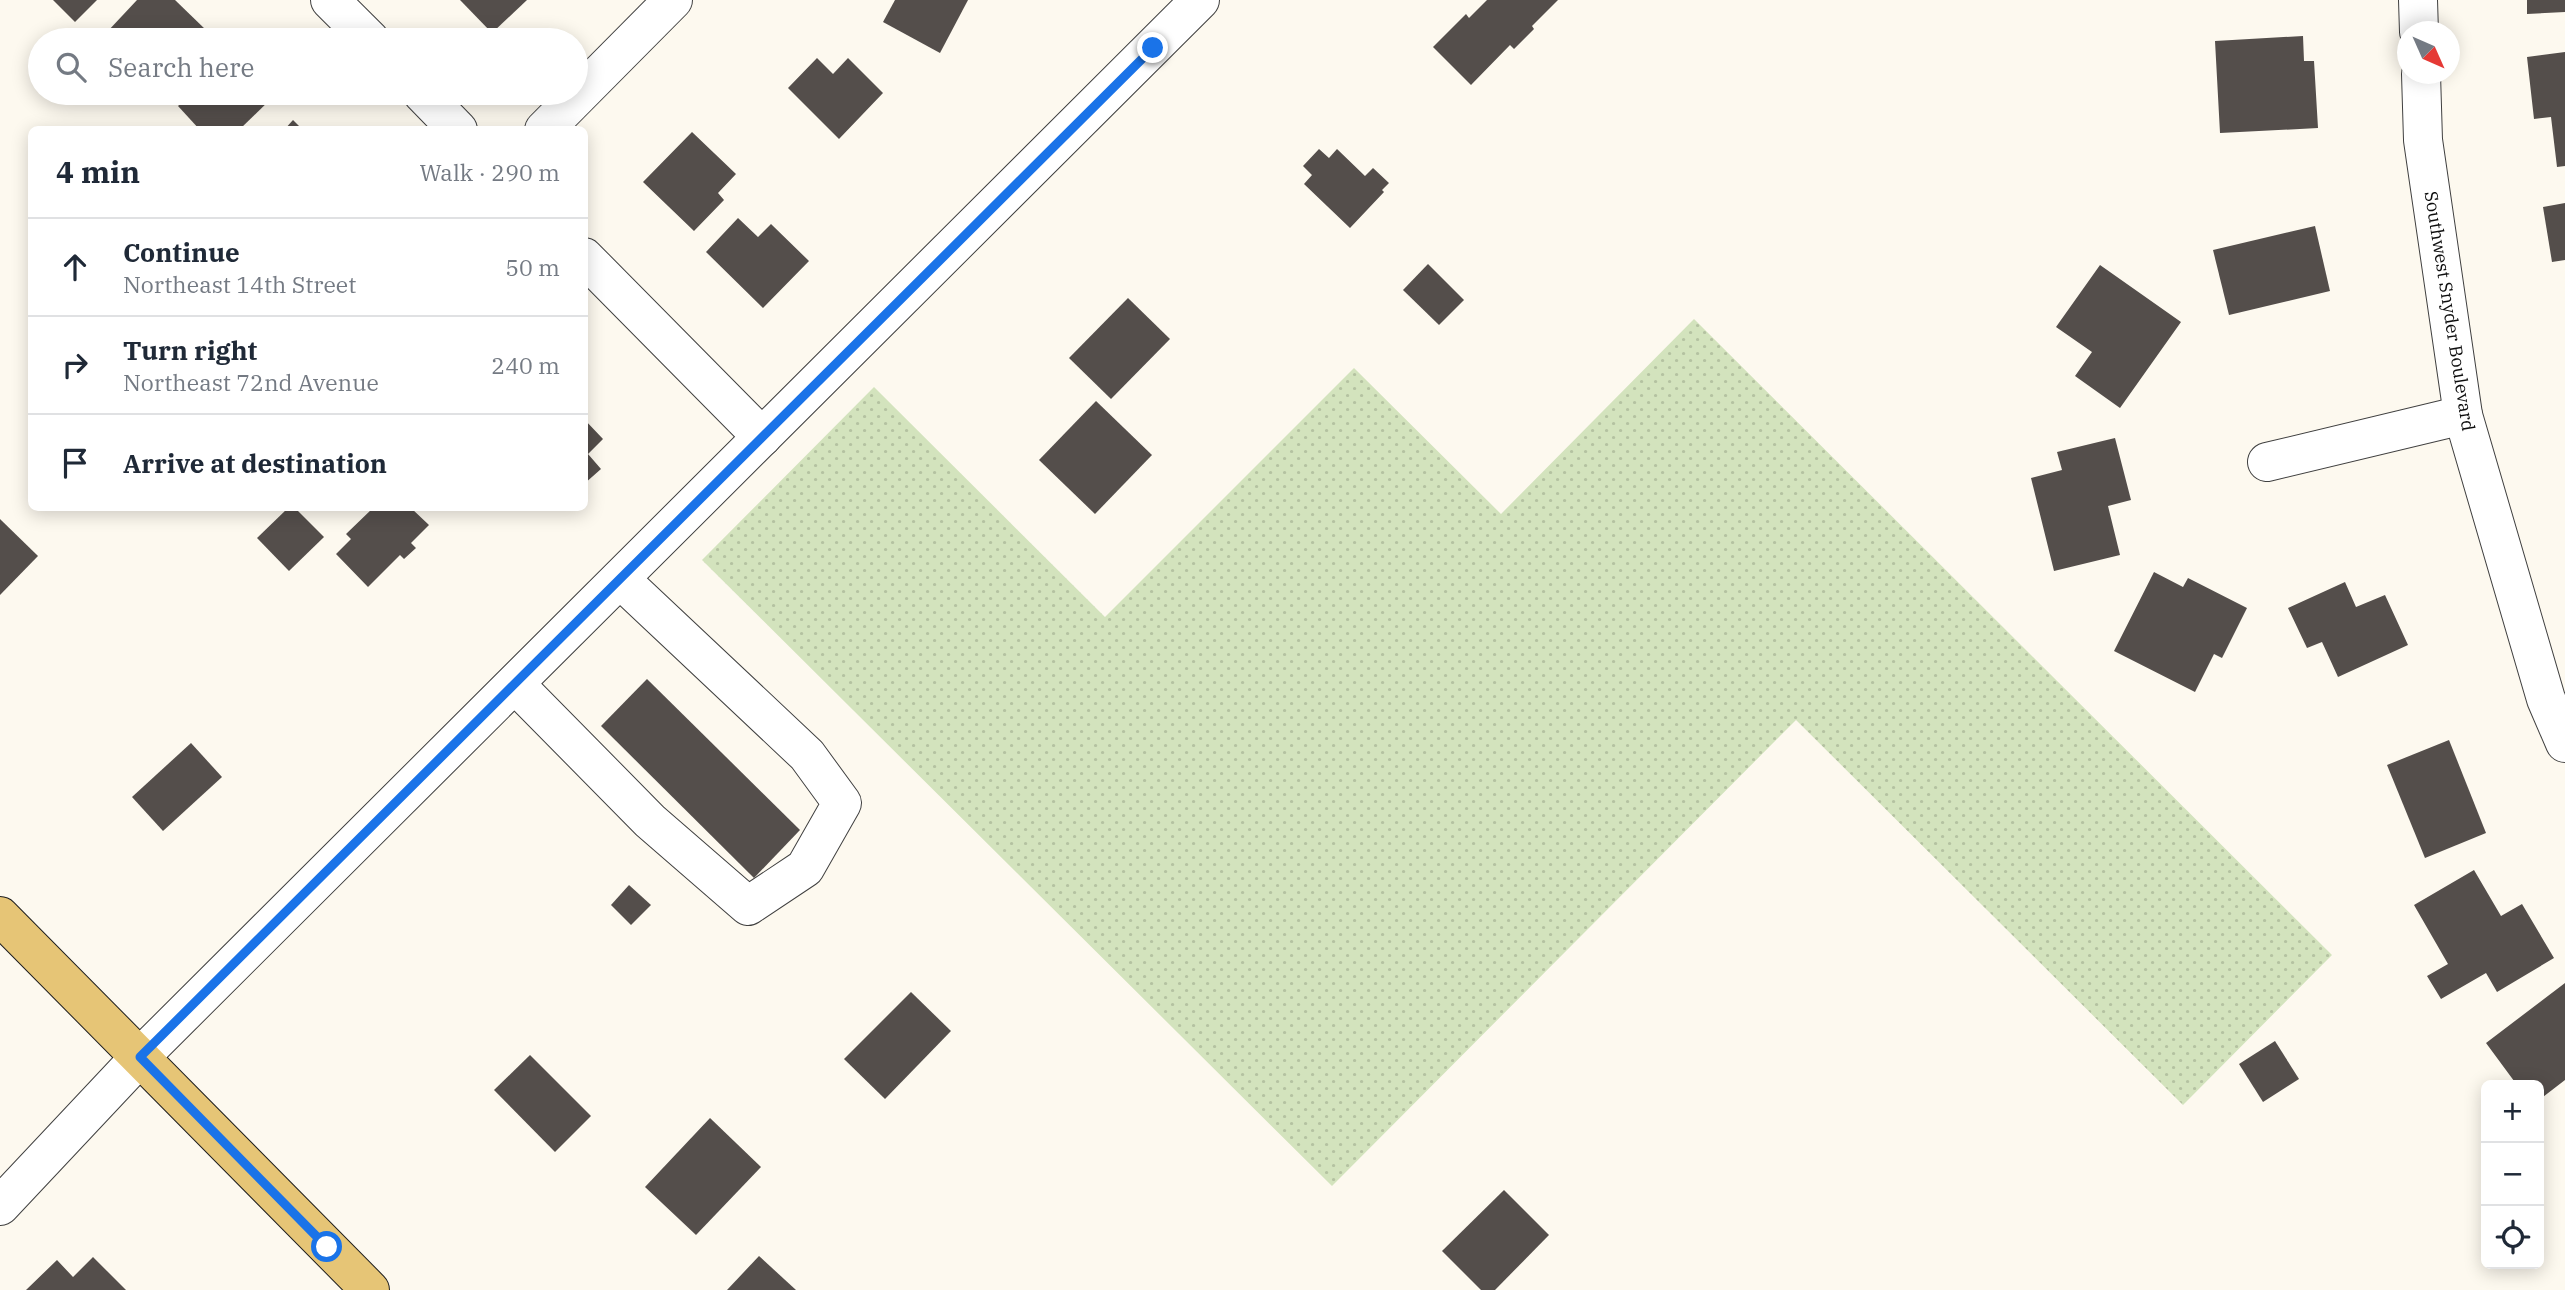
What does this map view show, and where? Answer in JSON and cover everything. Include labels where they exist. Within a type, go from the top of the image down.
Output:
[{"type":"main road","points":[[0,916],[370,1290]]},
{"type":"street","points":[[330,0],[358,28]]},
{"type":"street","points":[[588,86],[673,0]]},
{"type":"street","points":[[0,1206],[140,1057],[1200,0]]},
{"type":"street","points":[[2418,0],[2419,21]]},
{"type":"street","name":"Southwest Snyder Boulevard","points":[[2421,84],[2423,140],[2463,415],[2546,699],[2565,743]]},
{"type":"street","points":[[434,105],[454,126]]},
{"type":"street","points":[[548,126],[569,105]]},
{"type":"street","points":[[588,261],[762,437]]},
{"type":"street","points":[[2267,462],[2463,415]]},
{"type":"street","points":[[514,684],[650,821],[748,906],[806,868],[842,803],[807,755],[620,579]]},
{"type":"green space","points":[[1694,319],[2332,955],[2183,1105],[1796,720],[1332,1186],[702,560],[874,387],[1105,617],[1354,368],[1501,514]]},
{"type":"building","points":[[53,0],[97,0],[75,22]]},
{"type":"building","points":[[137,0],[175,0],[204,28],[111,28]]},
{"type":"building","points":[[460,0],[527,0],[497,28],[487,28]]},
{"type":"building","points":[[895,0],[968,0],[940,53],[883,22]]},
{"type":"building","points":[[1487,0],[1558,0],[1514,49],[1510,45],[1471,85],[1433,47],[1466,14],[1469,18]]},
{"type":"building","points":[[2527,0],[2565,0],[2565,12],[2527,14]]},
{"type":"building","points":[[2303,36],[2304,61],[2314,61],[2318,128],[2220,133],[2215,41]]},
{"type":"building","points":[[2565,52],[2565,166],[2557,167],[2551,117],[2534,119],[2527,57]]},
{"type":"building","points":[[817,58],[833,74],[848,58],[883,93],[839,139],[788,88]]},
{"type":"building","points":[[265,105],[243,126],[196,126],[178,106]]},
{"type":"building","points":[[293,120],[299,126],[288,126]]},
{"type":"building","points":[[692,132],[736,174],[718,193],[724,200],[694,231],[643,182]]},
{"type":"building","points":[[1319,149],[1329,158],[1337,149],[1365,176],[1373,168],[1389,183],[1382,190],[1384,192],[1350,228],[1304,184],[1312,175],[1303,166]]},
{"type":"building","points":[[2565,203],[2565,260],[2552,262],[2543,207]]},
{"type":"building","points":[[738,218],[758,237],[771,224],[809,261],[763,308],[706,252]]},
{"type":"building","points":[[2315,226],[2330,291],[2229,315],[2213,250]]},
{"type":"building","points":[[1428,264],[1464,300],[1439,325],[1403,290]]},
{"type":"building","points":[[2100,265],[2181,322],[2120,408],[2075,376],[2092,352],[2056,327]]},
{"type":"building","points":[[1128,298],[1170,339],[1111,399],[1069,358]]},
{"type":"building","points":[[1096,401],[1152,455],[1095,514],[1039,460]]},
{"type":"building","points":[[588,423],[603,439],[588,454]]},
{"type":"building","points":[[2115,438],[2131,500],[2108,506],[2120,555],[2054,571],[2031,478],[2062,470],[2057,452]]},
{"type":"building","points":[[588,454],[601,469],[588,480]]},
{"type":"building","points":[[285,511],[298,511],[324,537],[289,571],[257,538]]},
{"type":"building","points":[[370,511],[414,511],[429,525],[411,543],[416,548],[404,559],[400,555],[368,587],[336,554],[351,539],[346,534]]},
{"type":"building","points":[[0,519],[38,556],[0,595]]},
{"type":"building","points":[[2154,572],[2183,587],[2188,578],[2247,608],[2222,658],[2214,654],[2195,692],[2114,651]]},
{"type":"building","points":[[2345,582],[2356,607],[2385,595],[2408,645],[2338,677],[2322,642],[2307,648],[2288,608]]},
{"type":"building","points":[[647,679],[800,830],[754,878],[601,726]]},
{"type":"building","points":[[2449,740],[2486,833],[2425,858],[2387,765]]},
{"type":"building","points":[[191,743],[222,777],[163,831],[132,797]]},
{"type":"building","points":[[2474,870],[2501,916],[2522,904],[2554,958],[2497,992],[2486,973],[2441,999],[2427,976],[2448,964],[2414,905]]},
{"type":"building","points":[[629,885],[651,905],[631,925],[611,905]]},
{"type":"building","points":[[2565,983],[2565,1080],[2544,1096],[2544,1080],[2513,1080],[2486,1043]]},
{"type":"building","points":[[911,992],[951,1031],[885,1099],[844,1059]]},
{"type":"building","points":[[2275,1041],[2299,1079],[2263,1102],[2239,1064]]},
{"type":"building","points":[[530,1055],[591,1116],[555,1152],[494,1090]]},
{"type":"building","points":[[710,1118],[761,1167],[696,1235],[645,1187]]},
{"type":"building","points":[[1504,1190],[1549,1235],[1495,1290],[1481,1290],[1442,1251]]},
{"type":"building","points":[[759,1256],[796,1290],[727,1290]]},
{"type":"building","points":[[93,1257],[126,1290],[26,1290],[57,1260],[73,1277]]},
{"type":"route","points":[[327,1247],[140,1057],[1153,48]]}]
